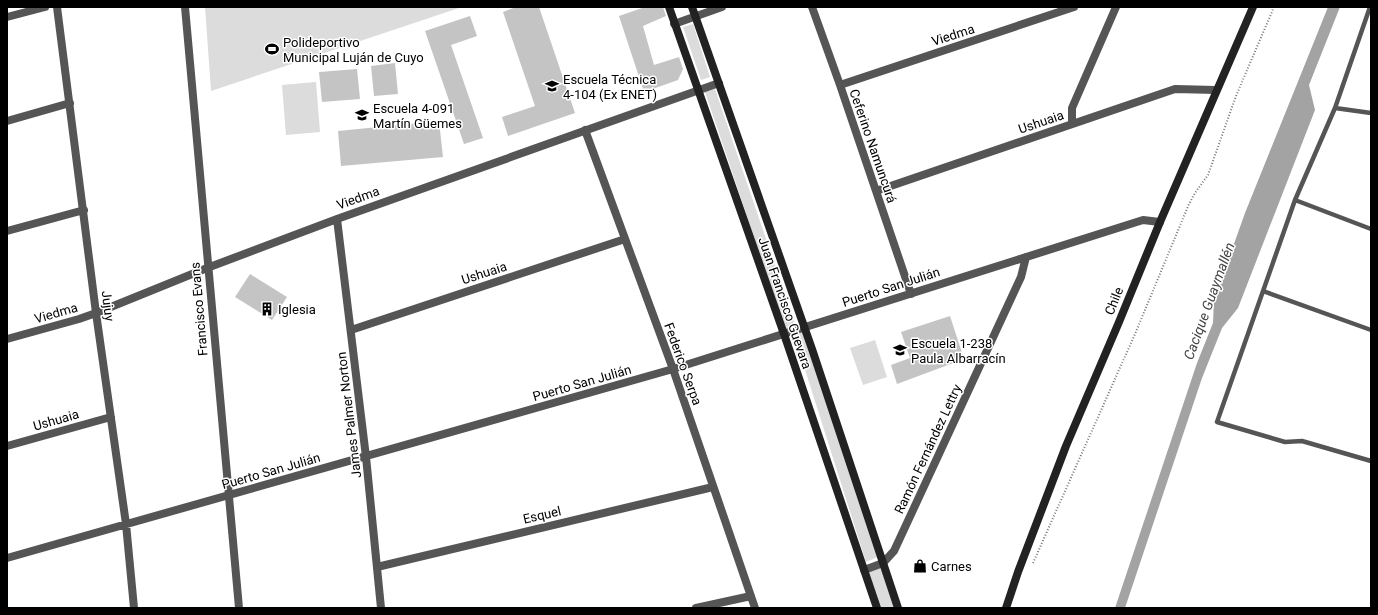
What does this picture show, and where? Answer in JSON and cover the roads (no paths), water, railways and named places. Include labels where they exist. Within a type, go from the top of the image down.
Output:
[{"type":"street","points":[[7,17],[45,7]]},
{"type":"street","name":"Jujuy","points":[[57,7],[96,313],[126,524],[134,608]]},
{"type":"street","name":"Francisco Evans","points":[[184,7],[239,608]]},
{"type":"street","name":"Juan Francisco Guevara","points":[[669,7],[697,91],[784,334],[877,608]]},
{"type":"street","name":"Juan Francisco Guevara","points":[[692,7],[804,327],[898,608]]},
{"type":"street","points":[[674,24],[722,7]]},
{"type":"street","name":"Ceferino Namuncurá","points":[[812,7],[911,294]]},
{"type":"street","name":"Viedma","points":[[840,85],[1074,7]]},
{"type":"street","points":[[1072,124],[1072,108],[1116,7]]},
{"type":"street","name":"Chile","points":[[1006,608],[1018,572],[1066,446],[1216,90],[1253,7]]},
{"type":"street","name":"Viedma","points":[[7,339],[79,320],[208,268],[337,219],[719,83]]},
{"type":"street","name":"Ushuaia","points":[[876,191],[1175,89],[1216,90]]},
{"type":"street","points":[[7,121],[70,103]]},
{"type":"street","name":"Federico Serpa","points":[[585,130],[673,369],[755,608]]},
{"type":"street","points":[[7,231],[84,210]]},
{"type":"street","name":"James Palmer Norton","points":[[337,219],[366,457],[381,608]]},
{"type":"street","name":"Puerto San Julián","points":[[7,558],[673,369],[1143,220],[1160,222]]},
{"type":"street","name":"Ushuaia","points":[[351,330],[625,239]]},
{"type":"street","name":"Ramón Fernández Lettry","points":[[883,563],[894,551],[1021,277],[1026,257]]},
{"type":"street","name":"Ushuaia","points":[[7,446],[111,417]]},
{"type":"street","name":"Esquel","points":[[377,566],[713,487]]},
{"type":"street","points":[[864,570],[883,563]]},
{"type":"street","points":[[696,608],[751,596]]},
{"type":"lane","points":[[1370,7],[1335,108],[1296,200],[1217,422],[1285,442],[1302,440],[1371,461]]},
{"type":"lane","points":[[1335,108],[1371,113]]},
{"type":"lane","points":[[1296,200],[1371,229]]},
{"type":"lane","points":[[1263,291],[1371,330]]},
{"type":"place","name":"Polideportivo Municipal Luján de Cuyo","points":[[272,49]]},
{"type":"place","name":"Escuela Técnica 4-104 (Ex ENET)","points":[[552,86]]},
{"type":"place","name":"Escuela 4-091 Martín Güemes","points":[[362,115]]},
{"type":"place","name":"Iglesia","points":[[267,309]]},
{"type":"place","name":"Escuela 1-238 Paula Albarracín","points":[[900,350]]},
{"type":"place","name":"Carnes","points":[[920,566]]},
{"type":"water label","name":"Cacique Guaymallén","points":[[1209,301]]}]
